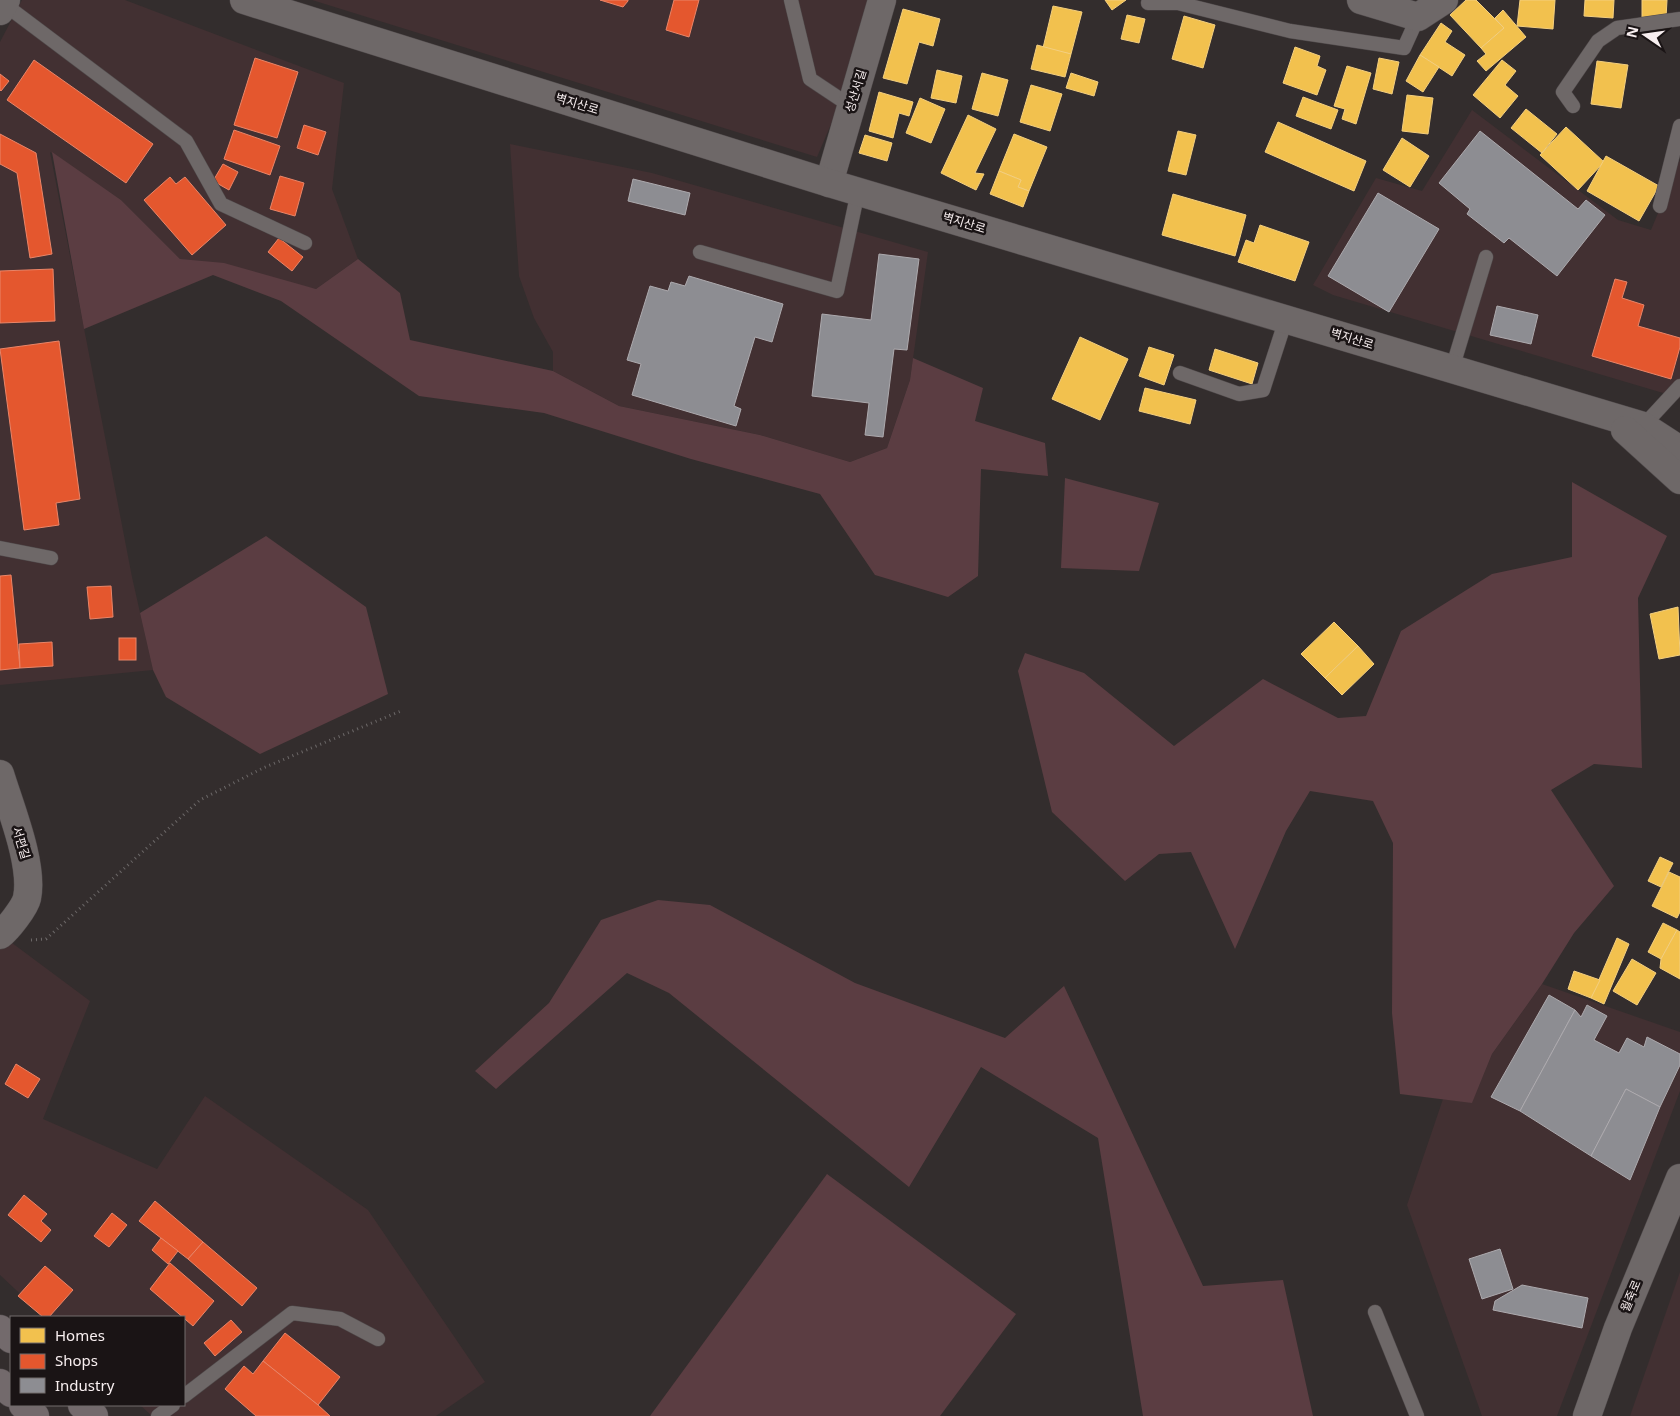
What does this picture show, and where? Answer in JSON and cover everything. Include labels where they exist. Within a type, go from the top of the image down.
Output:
[{"type":"main road","points":[[0,1329],[10,1338]]},
{"type":"main road","points":[[0,1383],[10,1393]]},
{"type":"main road","points":[[83,1406],[94,1416]]},
{"type":"street","name":"벽지산로","points":[[244,0],[858,191],[1643,426],[1680,450]]},
{"type":"street","name":"성산서길","points":[[829,182],[882,0]]},
{"type":"street","points":[[1361,0],[1418,17],[1444,0]]},
{"type":"street","points":[[1609,416],[1680,480]]},
{"type":"street","name":"서편길","points":[[0,774],[28,867],[27,899],[6,930],[0,935]]},
{"type":"street","name":"월죽로","points":[[1587,1416],[1618,1328],[1680,1178]]},
{"type":"lane","points":[[791,0],[810,79],[852,107]]},
{"type":"lane","points":[[1148,3],[1178,3],[1290,31],[1404,48],[1418,17]]},
{"type":"lane","points":[[3,5],[186,141],[221,204],[305,243]]},
{"type":"lane","points":[[1573,106],[1563,92],[1598,41],[1617,28],[1680,19]]},
{"type":"lane","points":[[1660,206],[1680,126]]},
{"type":"lane","points":[[700,252],[837,291],[858,191]]},
{"type":"lane","points":[[1452,369],[1486,257]]},
{"type":"lane","points":[[1180,373],[1239,394],[1263,390],[1286,319]]},
{"type":"lane","points":[[1643,426],[1680,386]]},
{"type":"lane","points":[[0,548],[51,558]]},
{"type":"lane","points":[[1375,1312],[1417,1416]]},
{"type":"lane","points":[[185,1395],[292,1313],[340,1319],[378,1339]]},
{"type":"lane","points":[[158,1416],[172,1406]]},
{"type":"path","points":[[28,940],[46,939],[200,800],[263,768],[401,710]]},
{"type":"shaded area","points":[[22,0],[125,0],[344,83],[332,189],[358,259],[316,289],[180,259],[121,200],[50,152],[132,577],[153,670],[0,685],[0,42]]},
{"type":"shaded area","points":[[312,0],[884,0],[817,157]]},
{"type":"shaded area","points":[[1472,110],[1618,220],[1651,230],[1680,160],[1680,398],[1333,295],[1313,285],[1376,178],[1422,191]]},
{"type":"shaded area","points":[[510,144],[652,173],[928,252],[910,380],[887,448],[850,462],[760,435],[619,406],[553,371],[553,352],[534,318],[519,276]]},
{"type":"shaded area","points":[[52,152],[121,200],[180,259],[224,263],[316,289],[358,259],[400,293],[410,340],[553,371],[619,406],[760,435],[850,462],[887,448],[910,380],[913,358],[983,388],[975,421],[1045,443],[1048,476],[981,469],[978,576],[948,597],[875,575],[820,494],[691,459],[544,413],[419,396],[281,301],[213,275],[84,329]]},
{"type":"shaded area","points":[[1065,478],[1159,503],[1139,571],[1061,568]]},
{"type":"shaded area","points":[[1572,482],[1667,536],[1638,598],[1642,768],[1594,764],[1551,790],[1614,886],[1574,933],[1542,984],[1492,1054],[1472,1103],[1400,1094],[1392,1013],[1393,843],[1373,801],[1310,791],[1286,831],[1235,949],[1191,852],[1159,854],[1125,881],[1052,812],[1018,671],[1025,653],[1084,673],[1174,746],[1263,679],[1338,718],[1366,716],[1401,631],[1492,574],[1572,557]]},
{"type":"shaded area","points":[[266,536],[366,607],[388,694],[260,754],[166,697],[153,670],[140,613]]},
{"type":"shaded area","points":[[658,900],[710,905],[855,983],[1005,1038],[1064,986],[1203,1286],[1283,1280],[1313,1416],[1143,1416],[1098,1138],[981,1067],[909,1187],[669,993],[627,973],[496,1089],[475,1071],[549,1003],[601,920]]},
{"type":"shaded area","points":[[0,934],[90,1001],[43,1119],[157,1169],[205,1096],[368,1210],[485,1382],[436,1416],[152,1416],[141,1406],[185,1406],[185,1316],[44,1316],[0,1275]]},
{"type":"shaded area","points":[[1542,984],[1680,1032],[1680,1091],[1557,1416],[1482,1416],[1407,1205],[1443,1099],[1472,1102],[1492,1054]]},
{"type":"shaded area","points":[[827,1174],[1016,1314],[940,1416],[650,1416]]},
{"type":"shaded area","points":[[1680,1272],[1680,1416],[1630,1416]]},
{"type":"building: Homes","points":[[1105,0],[1126,0],[1112,10]]},
{"type":"building: Homes","points":[[1466,0],[1476,0],[1504,28],[1481,48],[1450,15]]},
{"type":"building: Homes","points":[[1520,0],[1555,0],[1553,29],[1517,26]]},
{"type":"building: Homes","points":[[1585,0],[1614,0],[1613,18],[1584,16]]},
{"type":"building: Homes","points":[[1642,0],[1667,0],[1666,18],[1642,17]]},
{"type":"building: Homes","points":[[1053,6],[1082,12],[1071,54],[1043,48]]},
{"type":"building: Homes","points":[[903,9],[940,19],[933,46],[919,42],[907,84],[883,78]]},
{"type":"building: Homes","points":[[1503,10],[1526,37],[1486,71],[1477,61],[1486,54],[1481,48],[1504,28],[1495,18]]},
{"type":"building: Homes","points":[[1127,15],[1145,19],[1139,43],[1121,39]]},
{"type":"building: Homes","points":[[1184,16],[1215,25],[1203,68],[1172,59]]},
{"type":"building: Homes","points":[[1441,23],[1452,31],[1445,42],[1465,55],[1452,76],[1420,55]]},
{"type":"building: Homes","points":[[1037,45],[1071,54],[1065,77],[1031,69]]},
{"type":"building: Homes","points":[[1295,47],[1320,56],[1317,66],[1326,70],[1317,95],[1283,83]]},
{"type":"building: Homes","points":[[1420,55],[1439,67],[1423,92],[1406,81]]},
{"type":"building: Homes","points":[[1379,58],[1399,62],[1392,94],[1373,89]]},
{"type":"building: Homes","points":[[1502,60],[1516,71],[1505,85],[1518,96],[1500,118],[1473,95]]},
{"type":"building: Homes","points":[[1597,61],[1628,65],[1621,108],[1591,104]]},
{"type":"building: Homes","points":[[1347,66],[1371,73],[1356,124],[1342,119],[1345,109],[1334,106]]},
{"type":"building: Homes","points":[[937,70],[962,76],[956,103],[931,98]]},
{"type":"building: Homes","points":[[982,73],[1008,80],[998,116],[972,109]]},
{"type":"building: Homes","points":[[1071,73],[1098,82],[1094,96],[1066,88]]},
{"type":"building: Homes","points":[[1031,85],[1062,94],[1050,131],[1020,122]]},
{"type":"building: Homes","points":[[879,92],[913,102],[909,116],[899,113],[893,138],[869,131]]},
{"type":"building: Homes","points":[[1407,95],[1433,98],[1428,134],[1402,131]]},
{"type":"building: Homes","points":[[1303,97],[1338,110],[1331,129],[1296,116]]},
{"type":"building: Homes","points":[[920,98],[945,109],[931,143],[906,133]]},
{"type":"building: Homes","points":[[1526,109],[1557,134],[1542,153],[1511,128]]},
{"type":"building: Homes","points":[[968,115],[996,129],[975,173],[984,174],[976,190],[941,173]]},
{"type":"building: Homes","points":[[1278,122],[1366,161],[1354,191],[1265,152]]},
{"type":"building: Homes","points":[[1566,127],[1604,162],[1578,190],[1540,155]]},
{"type":"building: Homes","points":[[1178,131],[1196,135],[1186,175],[1168,171]]},
{"type":"building: Homes","points":[[1014,134],[1047,147],[1029,191],[1018,187],[1021,180],[999,171]]},
{"type":"building: Homes","points":[[865,135],[892,143],[887,161],[859,153]]},
{"type":"building: Homes","points":[[1402,138],[1429,156],[1410,187],[1383,170]]},
{"type":"building: Homes","points":[[1606,156],[1659,186],[1639,221],[1587,191]]},
{"type":"building: Homes","points":[[999,171],[1021,180],[1018,187],[1029,191],[1023,207],[990,194]]},
{"type":"building: Homes","points":[[1173,194],[1246,215],[1235,256],[1162,235]]},
{"type":"building: Homes","points":[[1260,225],[1309,242],[1295,281],[1238,262],[1246,240],[1254,243]]},
{"type":"building: Homes","points":[[1080,337],[1128,359],[1100,420],[1052,399]]},
{"type":"building: Homes","points":[[1149,347],[1174,355],[1164,385],[1139,376]]},
{"type":"building: Homes","points":[[1215,349],[1258,363],[1252,384],[1209,370]]},
{"type":"building: Homes","points":[[1145,388],[1196,400],[1190,424],[1139,411]]},
{"type":"building: Homes","points":[[1678,607],[1680,655],[1659,659],[1650,614]]},
{"type":"building: Homes","points":[[1334,622],[1358,646],[1325,678],[1301,654]]},
{"type":"building: Homes","points":[[1358,646],[1374,664],[1342,695],[1325,678]]},
{"type":"building: Homes","points":[[1660,857],[1673,863],[1661,887],[1648,881]]},
{"type":"building: Homes","points":[[1669,872],[1680,877],[1680,912],[1677,918],[1652,906]]},
{"type":"building: Homes","points":[[1663,923],[1677,930],[1661,959],[1648,952]]},
{"type":"building: Homes","points":[[1677,930],[1680,932],[1680,979],[1660,968],[1661,959]]},
{"type":"building: Homes","points":[[1617,938],[1629,944],[1604,1004],[1591,998]]},
{"type":"building: Homes","points":[[1632,959],[1656,973],[1637,1005],[1613,991]]},
{"type":"building: Homes","points":[[1574,971],[1600,980],[1591,998],[1568,989]]},
{"type":"building: Shops","points":[[600,0],[628,0],[628,1],[623,7]]},
{"type":"building: Shops","points":[[674,0],[699,0],[689,37],[666,30]]},
{"type":"building: Shops","points":[[255,58],[298,72],[277,138],[234,125]]},
{"type":"building: Shops","points":[[34,60],[153,144],[126,183],[7,100]]},
{"type":"building: Shops","points":[[0,74],[9,81],[1,91],[0,90]]},
{"type":"building: Shops","points":[[304,125],[326,132],[318,155],[297,148]]},
{"type":"building: Shops","points":[[234,130],[280,146],[270,175],[224,159]]},
{"type":"building: Shops","points":[[0,134],[36,153],[52,254],[30,258],[17,173],[0,164]]},
{"type":"building: Shops","points":[[223,164],[238,172],[229,190],[213,181]]},
{"type":"building: Shops","points":[[280,176],[304,183],[295,216],[270,209]]},
{"type":"building: Shops","points":[[170,177],[176,184],[185,177],[226,225],[192,255],[144,200]]},
{"type":"building: Shops","points":[[279,238],[303,257],[292,271],[268,252]]},
{"type":"building: Shops","points":[[53,269],[55,321],[0,323],[0,271]]},
{"type":"building: Shops","points":[[1615,279],[1627,282],[1622,298],[1644,305],[1638,326],[1680,338],[1680,347],[1671,379],[1592,356]]},
{"type":"building: Shops","points":[[59,341],[80,499],[56,503],[59,525],[24,530],[0,349]]},
{"type":"building: Shops","points":[[11,575],[20,668],[0,670],[0,576]]},
{"type":"building: Shops","points":[[111,586],[113,617],[90,619],[87,587]]},
{"type":"building: Shops","points":[[119,638],[136,638],[136,660],[119,660]]},
{"type":"building: Shops","points":[[52,642],[53,666],[20,668],[19,644]]},
{"type":"building: Shops","points":[[16,1064],[40,1079],[28,1098],[5,1084]]},
{"type":"building: Shops","points":[[24,1195],[47,1214],[41,1221],[51,1230],[41,1242],[8,1215]]},
{"type":"building: Shops","points":[[155,1201],[203,1242],[188,1259],[139,1221]]},
{"type":"building: Shops","points":[[112,1213],[127,1225],[109,1247],[94,1236]]},
{"type":"building: Shops","points":[[161,1238],[178,1251],[168,1264],[152,1250]]},
{"type":"building: Shops","points":[[203,1242],[257,1288],[242,1306],[188,1259]]},
{"type":"building: Shops","points":[[170,1263],[214,1301],[193,1326],[185,1319],[185,1316],[181,1316],[150,1289]]},
{"type":"building: Shops","points":[[45,1266],[73,1290],[50,1316],[42,1316],[18,1296]]},
{"type":"building: Shops","points":[[231,1320],[242,1332],[215,1356],[204,1343]]},
{"type":"building: Shops","points":[[285,1333],[340,1377],[318,1405],[263,1361]]},
{"type":"building: Shops","points":[[263,1361],[330,1416],[256,1416],[225,1389],[244,1366],[253,1374]]},
{"type":"building: Industry","points":[[1480,131],[1578,209],[1586,200],[1605,215],[1557,276],[1509,238],[1504,243],[1467,214],[1470,209],[1439,183]]},
{"type":"building: Industry","points":[[633,179],[690,193],[685,215],[628,201]]},
{"type":"building: Industry","points":[[1378,193],[1439,229],[1389,312],[1328,276]]},
{"type":"building: Industry","points":[[879,254],[919,259],[907,350],[894,349],[883,437],[865,435],[869,403],[812,396],[822,314],[871,320]]},
{"type":"building: Industry","points":[[689,276],[783,304],[772,342],[755,337],[734,406],[741,409],[736,426],[632,395],[641,364],[627,360],[650,286],[668,291],[671,282],[685,286]]},
{"type":"building: Industry","points":[[1497,306],[1538,315],[1531,344],[1490,335]]},
{"type":"building: Industry","points":[[1549,995],[1575,1010],[1520,1111],[1491,1097]]},
{"type":"building: Industry","points":[[1587,1005],[1607,1016],[1594,1040],[1619,1053],[1627,1038],[1644,1047],[1647,1037],[1680,1054],[1680,1065],[1660,1107],[1626,1089],[1591,1156],[1520,1111],[1575,1010],[1581,1017]]},
{"type":"building: Industry","points":[[1626,1089],[1660,1107],[1630,1180],[1591,1156]]},
{"type":"building: Industry","points":[[1500,1249],[1513,1289],[1482,1299],[1469,1259]]},
{"type":"building: Industry","points":[[1522,1285],[1588,1298],[1582,1328],[1493,1310],[1495,1301]]}]
